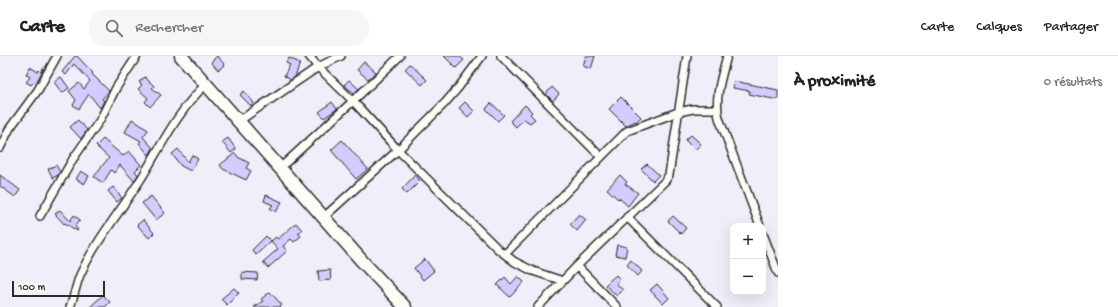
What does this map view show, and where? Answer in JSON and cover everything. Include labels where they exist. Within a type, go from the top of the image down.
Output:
[{"type":"highway","points":[[181,56],[362,261],[405,307]]},
{"type":"street","points":[[0,148],[10,128],[38,90],[57,56]]},
{"type":"street","points":[[40,216],[73,159],[96,126],[116,88],[137,56]]},
{"type":"street","points":[[309,56],[398,150],[505,254],[515,262],[534,271],[563,281]]},
{"type":"street","points":[[239,122],[318,67],[341,56]]},
{"type":"street","points":[[280,168],[400,56]]},
{"type":"street","points":[[324,217],[398,150],[445,103],[482,56]]},
{"type":"street","points":[[501,56],[601,157]]},
{"type":"street","points":[[538,307],[669,175],[687,56]]},
{"type":"street","points":[[727,56],[717,99],[717,109],[759,223]]},
{"type":"street","points":[[70,307],[80,276],[90,256],[124,206],[155,153],[181,113],[193,96],[206,84]]},
{"type":"street","points":[[505,254],[627,131],[678,112],[693,109],[717,109]]},
{"type":"street","points":[[627,217],[717,307]]},
{"type":"street","points":[[766,242],[778,273]]},
{"type":"street","points":[[577,266],[617,307]]},
{"type":"building","points":[[75,56],[77,56],[109,91],[102,99],[104,101],[100,108],[89,94],[79,109],[73,105],[76,100],[69,91],[79,83],[84,89],[90,81],[74,64],[66,75],[62,72]]},
{"type":"building","points":[[217,56],[225,65],[218,70],[211,62]]},
{"type":"building","points":[[444,56],[459,56],[464,60],[456,68]]},
{"type":"building","points":[[586,56],[595,56],[591,69],[583,66]]},
{"type":"building","points":[[289,58],[300,63],[295,77],[291,80],[284,76],[290,65],[286,63]]},
{"type":"building","points":[[364,62],[376,72],[368,79],[357,70]]},
{"type":"building","points":[[410,64],[427,80],[422,85],[405,69]]},
{"type":"building","points":[[30,67],[38,72],[39,70],[41,72],[44,68],[36,83],[34,82],[31,85],[26,82],[30,77],[26,74]]},
{"type":"building","points":[[61,77],[69,88],[62,93],[54,82]]},
{"type":"building","points":[[145,77],[154,86],[152,88],[161,95],[150,107],[145,102],[148,98],[138,89],[142,85],[139,82]]},
{"type":"building","points":[[349,80],[359,89],[354,93],[344,85]]},
{"type":"building","points":[[734,81],[778,90],[778,100],[749,94],[750,91],[733,88]]},
{"type":"building","points":[[552,87],[559,94],[553,101],[546,94]]},
{"type":"building","points":[[244,91],[254,103],[251,106],[240,95]]},
{"type":"building","points":[[621,97],[641,117],[636,122],[635,121],[626,126],[609,109]]},
{"type":"building","points":[[332,102],[337,109],[324,118],[319,112]]},
{"type":"building","points":[[465,102],[474,111],[468,117],[459,108]]},
{"type":"building","points":[[491,103],[504,115],[498,121],[486,109]]},
{"type":"building","points":[[525,105],[532,112],[530,114],[535,119],[530,123],[524,119],[516,127],[510,121]]},
{"type":"building","points":[[132,119],[148,130],[143,137],[153,148],[149,155],[139,143],[141,141],[125,132]]},
{"type":"building","points":[[78,120],[87,130],[81,139],[70,127]]},
{"type":"building","points":[[691,135],[701,144],[695,150],[685,140]]},
{"type":"building","points":[[228,138],[236,149],[231,153],[222,142]]},
{"type":"building","points":[[103,139],[123,156],[129,151],[141,165],[135,171],[138,175],[134,181],[120,165],[114,173],[111,170],[103,183],[94,177],[109,158],[96,146]]},
{"type":"building","points":[[342,140],[368,169],[356,179],[331,150]]},
{"type":"building","points":[[178,149],[188,162],[192,155],[198,159],[191,171],[181,166],[172,154]]},
{"type":"building","points":[[235,153],[238,157],[249,163],[246,168],[251,171],[246,180],[223,169],[220,165]]},
{"type":"building","points":[[647,164],[659,175],[653,181],[641,169]]},
{"type":"building","points":[[56,165],[60,172],[53,178],[48,169]]},
{"type":"building","points":[[81,171],[89,176],[84,184],[76,179]]},
{"type":"building","points":[[0,175],[20,190],[15,197],[0,186]]},
{"type":"building","points":[[415,175],[420,181],[407,194],[402,189]]},
{"type":"building","points":[[620,175],[627,182],[625,184],[638,193],[628,206],[607,189]]},
{"type":"building","points":[[113,187],[122,198],[117,202],[108,191]]},
{"type":"building","points":[[266,195],[282,202],[276,212],[270,208],[273,205],[264,201]]},
{"type":"building","points":[[151,196],[165,213],[156,220],[142,203]]},
{"type":"building","points":[[60,210],[70,221],[74,215],[80,220],[75,226],[78,230],[77,231],[65,223],[64,224],[55,214]]},
{"type":"building","points":[[579,214],[586,220],[577,231],[570,224]]},
{"type":"building","points":[[673,216],[686,228],[681,234],[668,221]]},
{"type":"building","points":[[143,220],[154,233],[149,238],[137,225]]},
{"type":"building","points":[[296,223],[302,230],[298,233],[301,236],[294,242],[291,239],[283,246],[287,251],[268,268],[263,262],[278,249],[271,241],[276,237],[278,239]]},
{"type":"building","points":[[266,236],[271,241],[256,255],[252,250]]},
{"type":"building","points":[[617,245],[627,247],[625,257],[615,255]]},
{"type":"building","points":[[425,259],[434,271],[423,280],[414,268]]},
{"type":"building","points":[[631,260],[642,271],[638,276],[627,265]]},
{"type":"building","points":[[330,270],[331,280],[319,281],[318,271]]},
{"type":"building","points":[[242,272],[258,273],[257,280],[242,279]]},
{"type":"building","points":[[616,275],[620,279],[616,284],[623,290],[617,296],[605,285]]},
{"type":"building","points":[[518,276],[524,282],[510,297],[497,285],[505,277],[511,284]]},
{"type":"building","points":[[657,284],[669,298],[663,304],[650,290]]},
{"type":"building","points":[[234,288],[239,293],[227,305],[221,299]]},
{"type":"building","points":[[270,292],[282,305],[280,307],[254,307],[263,301],[261,299]]},
{"type":"building","points":[[103,295],[110,302],[105,307],[90,307]]}]
